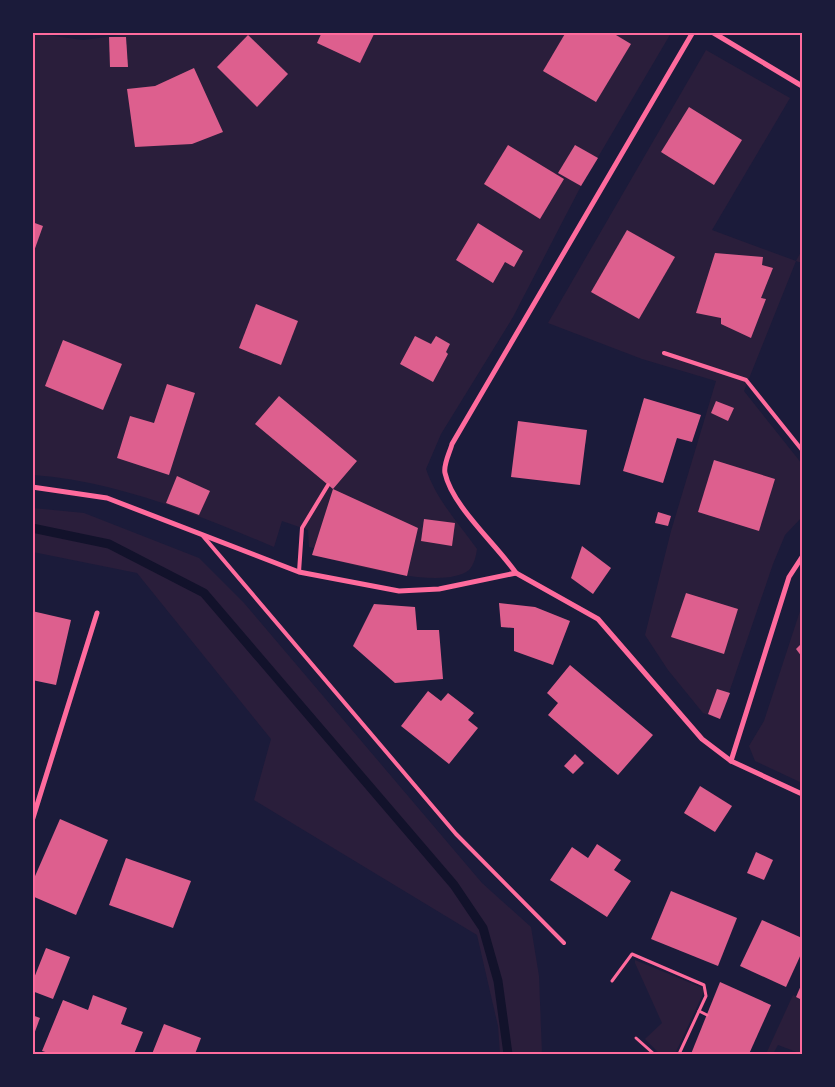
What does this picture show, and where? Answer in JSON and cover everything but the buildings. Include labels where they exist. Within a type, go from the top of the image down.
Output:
[{"type":"street","points":[[693,32],[452,444],[444,472],[456,500],[502,553],[516,573],[598,619],[702,739],[731,761],[802,794]]},
{"type":"street","points":[[712,32],[802,86]]},
{"type":"street","points":[[32,487],[107,498],[299,572],[399,591],[439,589],[516,573]]},
{"type":"street","points":[[731,761],[789,577],[802,557]]},
{"type":"street","points":[[32,821],[97,613]]},
{"type":"lane","points":[[664,352],[746,380],[802,450]]},
{"type":"lane","points":[[299,572],[302,528],[328,485]]},
{"type":"lane","points":[[203,536],[456,834],[564,943]]},
{"type":"path","points":[[612,981],[626,964],[629,955],[638,956],[704,985],[707,992],[680,1054]]},
{"type":"path","points":[[699,1012],[707,1014]]},
{"type":"path","points":[[636,1038],[654,1054]]},
{"type":"shaded area","points":[[146,32],[671,33],[581,186],[513,317],[441,434],[426,469],[448,511],[477,549],[469,570],[456,576],[437,578],[416,577],[369,569],[312,555],[314,548],[309,547],[308,530],[282,521],[274,547],[186,511],[126,492],[64,478],[33,475],[32,33],[83,40]]},
{"type":"shaded area","points":[[706,50],[790,98],[712,230],[796,261],[744,391],[802,464],[802,517],[785,535],[773,564],[720,719],[703,713],[668,670],[645,635],[671,531],[716,381],[642,359],[548,323]]},
{"type":"shaded area","points":[[802,250],[802,263],[796,261]]},
{"type":"shaded area","points":[[33,508],[84,513],[199,558],[244,603],[482,883],[531,927],[539,976],[542,1054],[500,1054],[498,1026],[477,935],[254,800],[271,739],[137,573],[33,552]]},
{"type":"shaded area","points":[[802,605],[802,783],[755,761],[749,746],[764,721]]},
{"type":"shaded area","points":[[635,960],[703,988],[704,992],[675,1054],[660,1054],[645,1039],[662,1023]]},
{"type":"shaded area","points":[[793,995],[802,1000],[802,1054],[778,1045],[773,1054],[766,1054]]},
{"type":"waterway","points":[[32,528],[109,544],[204,593],[454,885],[483,928],[498,981],[508,1054]]}]
